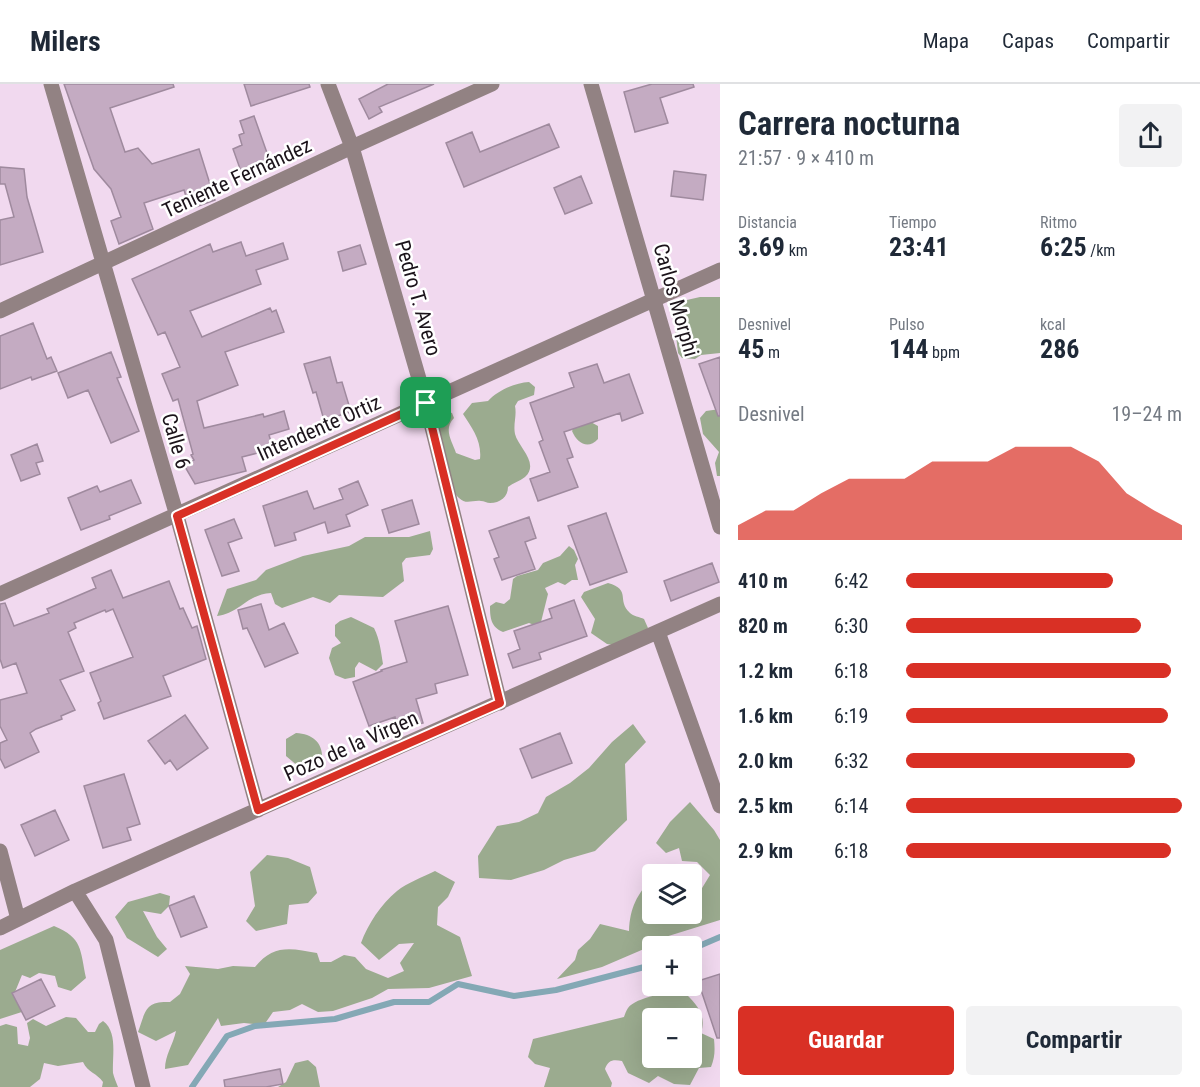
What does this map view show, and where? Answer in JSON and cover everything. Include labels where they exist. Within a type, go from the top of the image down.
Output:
[{"type":"street","name":"Calle 6","points":[[51,84],[177,516],[258,810]]},
{"type":"street","name":"Pedro T. Avero","points":[[328,84],[352,147],[426,403],[500,703]]},
{"type":"street","name":"Teniente Fernández","points":[[0,311],[492,84]]},
{"type":"street","name":"Carlos Morphi","points":[[591,84],[720,527]]},
{"type":"street","name":"Intendente Ortiz","points":[[0,594],[720,270]]},
{"type":"street","name":"Pozo de la Virgen","points":[[0,928],[75,891],[720,604]]},
{"type":"street","points":[[658,632],[720,806]]},
{"type":"street","points":[[0,851],[18,919]]},
{"type":"street","points":[[75,891],[106,940],[143,1087]]},
{"type":"green space","points":[[700,297],[720,297],[720,353],[701,355],[695,359],[682,358],[678,353],[673,309],[678,302]]},
{"type":"green space","points":[[529,382],[535,387],[534,395],[518,401],[515,406],[514,427],[517,439],[529,461],[529,472],[508,487],[503,499],[497,502],[462,500],[455,493],[448,476],[440,427],[436,418],[439,414],[452,413],[454,418],[449,431],[456,453],[475,460],[480,459],[478,441],[463,414],[472,403],[488,401],[507,388]]},
{"type":"green space","points":[[720,409],[720,476],[717,476],[715,463],[719,452],[703,434],[700,418],[706,411]]},
{"type":"green space","points":[[578,421],[589,421],[598,426],[598,439],[590,444],[580,442],[572,431]]},
{"type":"green space","points":[[430,531],[433,549],[430,555],[406,558],[402,563],[404,581],[383,597],[339,595],[330,603],[313,597],[282,608],[275,604],[271,593],[262,594],[232,611],[217,616],[227,589],[256,580],[266,570],[303,556],[349,546],[365,537],[409,537]]},
{"type":"green space","points":[[569,546],[574,550],[578,559],[575,565],[578,580],[572,580],[565,585],[558,582],[545,588],[548,594],[541,622],[534,625],[529,623],[503,632],[496,628],[491,618],[490,606],[496,602],[504,604],[510,599],[513,579],[538,570],[543,563],[560,556]]},
{"type":"green space","points":[[608,583],[620,589],[626,608],[631,614],[644,619],[648,628],[624,647],[607,644],[591,633],[595,619],[581,597],[584,592]]},
{"type":"green space","points":[[351,617],[374,628],[383,664],[376,671],[359,662],[355,668],[355,677],[345,679],[335,675],[329,658],[332,648],[341,643],[335,636],[335,625]]},
{"type":"green space","points":[[633,724],[646,742],[625,764],[627,820],[595,851],[511,880],[479,878],[478,856],[497,826],[519,822],[538,813],[546,797],[570,783],[589,768],[612,742]]},
{"type":"green space","points":[[296,733],[308,735],[319,745],[322,762],[313,769],[299,767],[286,756],[286,739]]},
{"type":"green space","points":[[690,802],[720,840],[720,920],[668,936],[642,936],[642,950],[602,967],[557,979],[575,960],[578,950],[590,939],[600,924],[629,931],[635,902],[642,890],[642,924],[702,924],[702,888],[710,875],[702,864],[682,861],[679,848],[666,853],[656,843],[670,822]]},
{"type":"green space","points":[[267,855],[288,858],[310,867],[317,893],[308,903],[289,905],[287,924],[256,931],[246,921],[255,906],[250,872]]},
{"type":"green space","points":[[435,871],[455,882],[448,897],[438,907],[437,925],[460,937],[472,976],[429,988],[388,989],[372,998],[333,1011],[318,1012],[302,1004],[290,1010],[273,1012],[264,1025],[244,1023],[221,1026],[218,1018],[188,1065],[165,1069],[166,1059],[176,1031],[156,1041],[138,1032],[145,1013],[151,1005],[170,1002],[180,994],[190,974],[185,966],[218,969],[233,966],[255,967],[269,954],[291,949],[317,953],[320,962],[331,962],[344,955],[355,957],[366,969],[388,978],[404,971],[400,963],[414,943],[399,944],[379,960],[361,943],[367,929],[391,896],[405,885]]},
{"type":"green space","points":[[160,893],[170,896],[169,906],[161,914],[143,911],[157,937],[167,949],[158,957],[127,938],[115,917],[128,902]]},
{"type":"green space","points":[[54,926],[70,935],[79,946],[86,978],[71,991],[58,987],[55,976],[39,973],[30,978],[22,975],[15,992],[28,1010],[0,1019],[0,950]]},
{"type":"green space","points":[[654,996],[688,996],[696,1005],[698,1008],[642,1008],[642,1068],[699,1068],[690,1085],[674,1084],[658,1076],[649,1083],[628,1073],[622,1061],[616,1060],[609,1062],[605,1069],[612,1083],[611,1087],[544,1087],[550,1068],[535,1064],[528,1057],[533,1039],[624,1017],[628,1008],[638,1001]]},
{"type":"green space","points":[[66,1017],[76,1018],[88,1032],[95,1032],[103,1021],[108,1026],[113,1045],[113,1073],[118,1087],[102,1087],[103,1082],[83,1062],[58,1066],[44,1063],[40,1079],[30,1087],[0,1087],[0,1026],[6,1024],[17,1027],[18,1044],[28,1046],[30,1038],[27,1023],[33,1019],[46,1026]]},
{"type":"green space","points":[[702,1033],[714,1039],[711,1067],[702,1068]]},
{"type":"green space","points":[[308,1060],[316,1067],[320,1087],[278,1087],[286,1082],[295,1063]]},
{"type":"building","points":[[64,84],[173,84],[174,87],[110,108],[125,152],[138,148],[152,164],[199,149],[215,200],[190,209],[184,190],[144,203],[153,229],[119,244],[111,221],[121,217],[111,189],[94,169]]},
{"type":"building","points":[[244,84],[309,84],[310,87],[251,106]]},
{"type":"building","points":[[388,84],[434,84],[379,107],[382,112],[369,119],[359,99]]},
{"type":"building","points":[[652,84],[693,84],[694,87],[660,98],[668,123],[635,132],[624,92]]},
{"type":"building","points":[[254,116],[272,167],[243,177],[233,149],[242,145],[239,135],[244,133],[240,121]]},
{"type":"building","points":[[549,124],[559,147],[464,187],[446,143],[472,132],[480,152]]},
{"type":"building","points":[[0,167],[24,169],[27,197],[43,252],[0,265],[0,220],[14,217],[5,184],[0,184]]},
{"type":"building","points":[[674,171],[706,175],[703,200],[671,196]]},
{"type":"building","points":[[581,176],[592,203],[565,214],[554,188]]},
{"type":"building","points":[[241,242],[246,256],[283,243],[288,259],[256,270],[261,284],[190,311],[202,337],[270,308],[272,312],[276,310],[284,332],[225,352],[238,385],[197,401],[204,428],[284,411],[289,429],[269,435],[273,449],[242,457],[246,471],[195,484],[184,465],[194,460],[178,399],[173,401],[162,374],[180,367],[165,332],[158,335],[132,279],[210,244],[213,252]]},
{"type":"building","points":[[360,245],[366,264],[343,271],[338,252]]},
{"type":"building","points":[[33,323],[47,359],[51,357],[57,371],[32,380],[31,377],[0,389],[0,336]]},
{"type":"building","points":[[111,352],[121,377],[117,378],[139,431],[111,443],[88,390],[68,398],[58,373]]},
{"type":"building","points":[[330,357],[337,383],[342,382],[351,412],[324,420],[316,392],[313,393],[304,364]]},
{"type":"building","points":[[720,357],[720,416],[718,416],[699,364]]},
{"type":"building","points":[[597,364],[604,383],[629,374],[643,413],[622,421],[620,413],[564,432],[573,457],[567,459],[578,487],[538,501],[530,479],[550,472],[539,442],[543,440],[530,403],[574,387],[569,373]]},
{"type":"building","points":[[37,444],[43,461],[36,463],[40,474],[21,481],[11,455]]},
{"type":"building","points":[[131,480],[141,503],[109,516],[110,519],[81,530],[68,498],[97,486],[100,492]]},
{"type":"building","points":[[358,481],[368,505],[346,515],[350,526],[328,533],[325,522],[294,533],[296,540],[275,546],[263,506],[307,491],[314,509],[343,499],[339,489]]},
{"type":"building","points":[[412,500],[419,524],[389,533],[382,510]]},
{"type":"building","points":[[606,513],[627,572],[590,585],[568,526]]},
{"type":"building","points":[[529,517],[536,538],[525,542],[535,569],[502,580],[494,559],[499,557],[489,531]]},
{"type":"building","points":[[234,519],[242,538],[228,543],[239,571],[222,576],[205,530]]},
{"type":"building","points":[[712,563],[719,582],[671,601],[664,581]]},
{"type":"building","points":[[111,570],[123,598],[169,581],[180,609],[183,608],[192,628],[197,626],[206,659],[163,676],[171,696],[104,719],[98,703],[101,701],[90,673],[133,657],[113,609],[74,623],[76,628],[68,632],[84,671],[60,680],[75,710],[61,716],[62,719],[30,733],[39,752],[5,768],[0,758],[0,743],[7,740],[0,726],[0,700],[27,693],[16,663],[3,668],[0,659],[0,604],[5,603],[14,626],[49,613],[47,609],[96,588],[92,578]]},
{"type":"building","points":[[574,600],[587,636],[539,653],[541,659],[513,668],[508,654],[520,649],[514,631],[552,618],[549,609]]},
{"type":"building","points":[[261,604],[269,630],[284,623],[298,653],[265,667],[247,628],[243,629],[238,610]]},
{"type":"building","points":[[448,606],[468,675],[435,684],[437,693],[416,699],[423,723],[398,729],[395,717],[369,726],[353,682],[407,662],[395,621]]},
{"type":"building","points":[[185,715],[208,748],[177,770],[170,760],[165,764],[148,741]]},
{"type":"building","points":[[560,733],[572,763],[532,778],[520,749]]},
{"type":"building","points":[[124,774],[140,824],[127,828],[131,840],[103,848],[84,786]]},
{"type":"building","points":[[55,810],[69,840],[35,856],[21,825]]},
{"type":"building","points":[[194,896],[207,927],[181,937],[169,906]]},
{"type":"building","points":[[720,974],[720,1038],[717,1038],[702,993],[702,980]]},
{"type":"building","points":[[41,979],[55,1006],[26,1020],[12,993]]},
{"type":"building","points":[[280,1069],[283,1084],[266,1087],[225,1087],[224,1080]]},
{"type":"waterway","points":[[702,945],[720,937]]},
{"type":"waterway","points":[[192,1087],[227,1036],[255,1026],[335,1019],[394,1002],[429,1002],[458,984],[514,996],[556,990],[642,968]]},
{"type":"route","points":[[426,403],[500,703],[258,810],[177,516],[426,403]]}]
